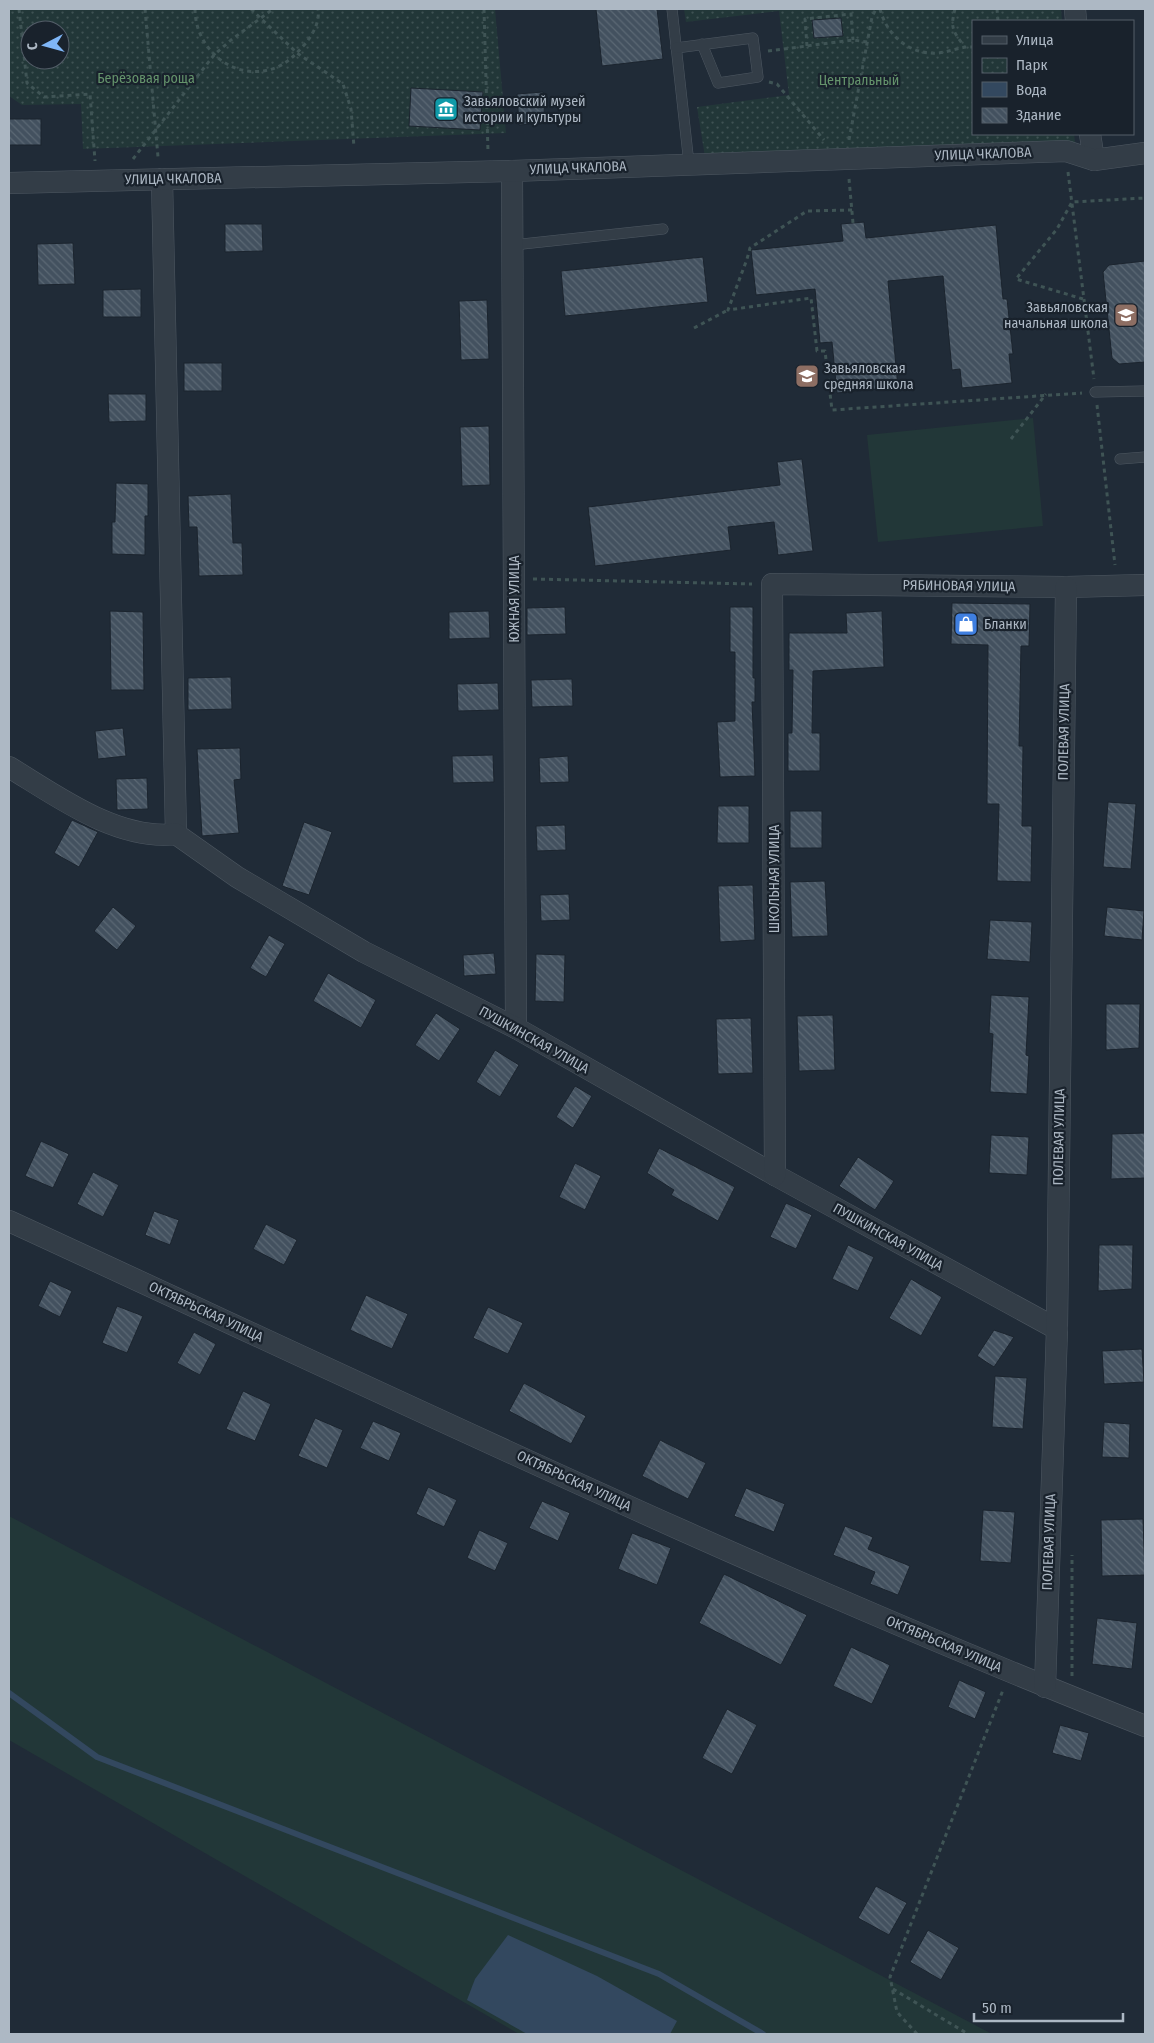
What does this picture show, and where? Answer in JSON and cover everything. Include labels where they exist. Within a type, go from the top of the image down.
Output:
[{"type":"street","points":[[1090,135],[1094,160]]},
{"type":"street","name":"УЛИЦА ЧКАЛОВА","points":[[9,183],[847,160],[1066,151],[1094,160],[1145,153]]},
{"type":"street","name":"ЮЖНАЯ УЛИЦА","points":[[512,170],[516,1028]]},
{"type":"street","points":[[9,767],[85,812],[137,833],[159,836],[176,834],[162,179]]},
{"type":"street","name":"РЯБИНОВАЯ УЛИЦА","points":[[772,584],[1066,587],[1145,585]]},
{"type":"street","name":"ШКОЛЬНАЯ УЛИЦА","points":[[772,584],[775,1174]]},
{"type":"street","name":"ПОЛЕВАЯ УЛИЦА","points":[[1045,1687],[1057,1330],[1066,587]]},
{"type":"street","name":"ПУШКИНСКАЯ УЛИЦА","points":[[176,834],[237,877],[364,952],[516,1028],[1057,1330]]},
{"type":"street","name":"ОКТЯБРЬСКАЯ УЛИЦА","points":[[9,1221],[731,1553],[1045,1687],[1145,1726]]},
{"type":"lane","points":[[672,9],[689,164]]},
{"type":"lane","points":[[676,48],[702,44],[753,38],[758,77],[718,83],[702,44]]},
{"type":"lane","points":[[513,245],[663,229]]},
{"type":"lane","points":[[1095,392],[1145,391]]},
{"type":"lane","points":[[1120,459],[1145,456]]},
{"type":"path","points":[[19,9],[27,83],[44,97],[90,94],[96,161]]},
{"type":"path","points":[[145,9],[158,157]]},
{"type":"path","points":[[195,9],[196,25],[204,43],[214,55],[227,64],[239,69],[252,71],[275,68],[293,58],[312,34],[319,16],[318,9]]},
{"type":"path","points":[[250,9],[297,53],[343,84],[351,109],[354,147]]},
{"type":"path","points":[[133,159],[214,55],[273,9]]},
{"type":"path","points":[[847,150],[872,17],[876,9]]},
{"type":"path","points":[[880,9],[890,29],[901,43],[922,53],[956,51],[964,46],[972,47]]},
{"type":"path","points":[[955,9],[951,22],[954,32],[964,46]]},
{"type":"path","points":[[807,46],[805,19],[851,14],[853,40]]},
{"type":"path","points":[[755,53],[853,40],[867,42]]},
{"type":"path","points":[[758,77],[777,84],[826,143]]},
{"type":"path","points":[[1066,151],[1118,586]]},
{"type":"path","points":[[1072,202],[1145,198]]},
{"type":"path","points":[[1072,202],[1058,229],[1016,279],[1084,299]]},
{"type":"path","points":[[728,310],[750,248],[807,212],[852,210]]},
{"type":"path","points":[[694,328],[728,310],[812,298],[817,351],[825,351],[832,410],[1095,392]]},
{"type":"path","points":[[1011,439],[1047,394]]},
{"type":"path","points":[[514,579],[772,584]]},
{"type":"path","points":[[917,2034],[897,2012],[890,1977],[1010,1672]]},
{"type":"path","points":[[892,1989],[968,2034]]},
{"type":"green space","name":"Берёзовая роща","points":[[9,9],[495,9],[506,133],[83,149],[81,104],[22,105],[9,96]]},
{"type":"green space","name":"Центральный","points":[[684,9],[1061,9],[1062,20],[972,20],[972,135],[1074,135],[1075,142],[705,157],[697,107],[789,95],[779,11],[686,22]]},
{"type":"green space","points":[[1033,418],[1043,526],[878,542],[867,435]]},
{"type":"green space","points":[[9,1516],[992,2034],[519,2034],[9,1740]]},
{"type":"water","points":[[508,1935],[597,1976],[677,2021],[670,2034],[527,2034],[467,2000],[475,1979]]},
{"type":"building","points":[[596,9],[657,9],[663,59],[602,66]]},
{"type":"building","points":[[841,18],[843,36],[814,38],[812,20]]},
{"type":"building","name":"Завьяловский музей истории и культуры","points":[[411,88],[483,92],[480,130],[409,126]]},
{"type":"building","points":[[543,92],[545,123],[519,125],[517,94]]},
{"type":"building","points":[[9,119],[41,119],[41,145],[9,145]]},
{"type":"building","points":[[864,222],[866,238],[996,225],[1003,299],[1007,299],[1013,354],[1009,354],[1012,383],[962,388],[960,369],[952,370],[943,276],[888,281],[898,387],[837,393],[832,342],[820,343],[815,289],[756,295],[751,250],[843,241],[841,224]]},
{"type":"building","points":[[225,224],[262,224],[263,251],[225,252]]},
{"type":"building","points":[[73,243],[75,284],[38,285],[37,244]]},
{"type":"building","points":[[703,257],[708,302],[565,316],[561,271]]},
{"type":"building","name":"Завьяловская начальная школа","points":[[1145,261],[1145,362],[1119,364],[1112,358],[1103,272],[1109,265]]},
{"type":"building","points":[[141,289],[141,317],[103,317],[103,290]]},
{"type":"building","points":[[487,300],[489,359],[461,360],[459,301]]},
{"type":"building","points":[[184,363],[222,363],[222,391],[184,391]]},
{"type":"building","points":[[108,394],[146,394],[146,421],[109,422]]},
{"type":"building","points":[[489,426],[490,485],[462,486],[460,427]]},
{"type":"building","points":[[802,459],[813,551],[778,555],[774,522],[728,527],[731,550],[595,566],[588,507],[780,485],[777,462]]},
{"type":"building","points":[[116,483],[148,484],[148,516],[145,516],[145,555],[112,554],[112,522],[115,522]]},
{"type":"building","points":[[231,494],[233,543],[242,543],[243,575],[199,576],[197,527],[189,527],[188,496]]},
{"type":"building","points":[[952,603],[1030,604],[1029,646],[1021,646],[1019,746],[1023,746],[1022,826],[1032,826],[1031,882],[997,881],[999,804],[987,804],[988,645],[951,644]]},
{"type":"building","points":[[565,607],[566,634],[527,635],[527,608]]},
{"type":"building","points":[[730,607],[753,607],[755,702],[752,702],[755,776],[720,777],[717,722],[735,721],[735,652],[730,652]]},
{"type":"building","points":[[110,611],[143,612],[144,690],[111,690]]},
{"type":"building","points":[[489,611],[490,638],[449,639],[449,612]]},
{"type":"building","points":[[882,611],[884,667],[813,671],[812,733],[820,733],[820,771],[788,771],[788,733],[792,733],[793,670],[789,670],[789,633],[847,633],[846,613]]},
{"type":"building","points":[[231,677],[232,709],[188,710],[188,678]]},
{"type":"building","points":[[572,679],[573,706],[532,707],[531,680]]},
{"type":"building","points":[[498,683],[499,710],[458,711],[457,684]]},
{"type":"building","points":[[123,728],[126,756],[98,759],[95,731]]},
{"type":"building","points":[[240,748],[241,779],[234,780],[239,833],[202,836],[197,749]]},
{"type":"building","points":[[493,755],[494,782],[453,783],[452,756]]},
{"type":"building","points":[[568,756],[569,782],[540,783],[539,758]]},
{"type":"building","points":[[147,778],[148,809],[117,810],[116,779]]},
{"type":"building","points":[[1108,802],[1136,804],[1131,869],[1103,867]]},
{"type":"building","points":[[718,806],[749,806],[749,843],[717,843]]},
{"type":"building","points":[[790,811],[822,811],[822,848],[790,848]]},
{"type":"building","points":[[72,820],[98,832],[79,867],[54,853]]},
{"type":"building","points":[[304,822],[332,832],[309,895],[282,886]]},
{"type":"building","points":[[565,825],[566,850],[537,851],[536,826]]},
{"type":"building","points":[[825,881],[828,936],[792,937],[790,882]]},
{"type":"building","points":[[753,885],[755,940],[720,942],[718,886]]},
{"type":"building","points":[[569,894],[570,920],[541,921],[540,895]]},
{"type":"building","points":[[113,907],[136,926],[117,950],[94,931]]},
{"type":"building","points":[[1107,907],[1144,911],[1142,940],[1104,936]]},
{"type":"building","points":[[990,920],[1032,922],[1030,962],[987,959]]},
{"type":"building","points":[[269,935],[285,944],[266,977],[250,968]]},
{"type":"building","points":[[494,953],[496,974],[464,976],[463,955]]},
{"type":"building","points":[[536,954],[565,955],[564,1002],[535,1001]]},
{"type":"building","points":[[328,973],[376,1000],[361,1028],[313,1001]]},
{"type":"building","points":[[991,995],[1029,997],[1026,1055],[1029,1056],[1027,1094],[990,1092],[993,1034],[989,1033]]},
{"type":"building","points":[[1106,1004],[1140,1004],[1139,1048],[1106,1050]]},
{"type":"building","points":[[436,1013],[460,1029],[439,1061],[415,1045]]},
{"type":"building","points":[[833,1015],[835,1070],[799,1071],[797,1016]]},
{"type":"building","points":[[751,1018],[753,1073],[718,1074],[716,1019]]},
{"type":"building","points":[[495,1050],[519,1065],[500,1097],[476,1082]]},
{"type":"building","points":[[575,1086],[592,1096],[573,1128],[556,1117]]},
{"type":"building","points":[[1145,1133],[1145,1178],[1111,1179],[1112,1134]]},
{"type":"building","points":[[991,1135],[1029,1137],[1027,1175],[989,1173]]},
{"type":"building","points":[[41,1141],[69,1154],[53,1188],[25,1176]]},
{"type":"building","points":[[659,1148],[735,1187],[718,1221],[671,1195],[674,1190],[647,1173]]},
{"type":"building","points":[[858,1157],[894,1181],[875,1210],[839,1186]]},
{"type":"building","points":[[575,1163],[601,1176],[585,1210],[559,1197]]},
{"type":"building","points":[[93,1172],[119,1185],[103,1217],[77,1204]]},
{"type":"building","points":[[786,1203],[812,1215],[796,1249],[770,1237]]},
{"type":"building","points":[[154,1211],[179,1220],[170,1245],[145,1235]]},
{"type":"building","points":[[266,1224],[297,1240],[284,1265],[253,1249]]},
{"type":"building","points":[[848,1245],[874,1257],[858,1291],[832,1279]]},
{"type":"building","points":[[1099,1245],[1133,1245],[1132,1289],[1098,1291]]},
{"type":"building","points":[[911,1279],[942,1297],[921,1336],[889,1318]]},
{"type":"building","points":[[50,1281],[72,1291],[60,1317],[38,1306]]},
{"type":"building","points":[[366,1295],[408,1314],[392,1349],[350,1330]]},
{"type":"building","points":[[117,1306],[143,1316],[127,1353],[102,1343]]},
{"type":"building","points":[[488,1307],[523,1323],[508,1354],[473,1338]]},
{"type":"building","points":[[994,1330],[1014,1337],[994,1367],[977,1356]]},
{"type":"building","points":[[194,1332],[216,1344],[200,1375],[177,1363]]},
{"type":"building","points":[[1142,1349],[1144,1382],[1104,1384],[1102,1351]]},
{"type":"building","points":[[995,1376],[1027,1378],[1023,1429],[992,1427]]},
{"type":"building","points":[[524,1383],[586,1416],[571,1444],[509,1411]]},
{"type":"building","points":[[243,1391],[271,1404],[255,1441],[226,1429]]},
{"type":"building","points":[[315,1418],[343,1430],[327,1468],[298,1456]]},
{"type":"building","points":[[373,1421],[401,1433],[389,1461],[360,1448]]},
{"type":"building","points":[[1104,1422],[1130,1424],[1129,1458],[1102,1457]]},
{"type":"building","points":[[660,1440],[706,1463],[688,1499],[642,1476]]},
{"type":"building","points":[[428,1487],[457,1500],[444,1527],[416,1514]]},
{"type":"building","points":[[746,1488],[785,1504],[774,1532],[734,1516]]},
{"type":"building","points":[[542,1501],[570,1513],[558,1541],[529,1528]]},
{"type":"building","points":[[983,1510],[1015,1512],[1011,1563],[980,1561]]},
{"type":"building","points":[[1143,1519],[1145,1575],[1102,1576],[1101,1520]]},
{"type":"building","points":[[845,1526],[873,1537],[868,1549],[910,1566],[898,1595],[870,1584],[875,1572],[833,1555]]},
{"type":"building","points":[[479,1530],[508,1543],[495,1571],[467,1558]]},
{"type":"building","points":[[632,1533],[671,1548],[657,1585],[618,1569]]},
{"type":"building","points":[[724,1574],[807,1615],[781,1665],[699,1623]]},
{"type":"building","points":[[1097,1618],[1137,1623],[1132,1669],[1092,1664]]},
{"type":"building","points":[[851,1647],[890,1665],[872,1704],[833,1686]]},
{"type":"building","points":[[959,1680],[986,1692],[975,1719],[948,1707]]},
{"type":"building","points":[[727,1709],[757,1725],[732,1774],[702,1758]]},
{"type":"building","points":[[1060,1725],[1089,1733],[1081,1761],[1052,1753]]},
{"type":"building","points":[[876,1886],[907,1903],[889,1935],[858,1918]]},
{"type":"building","points":[[928,1930],[959,1948],[941,1980],[910,1962]]},
{"type":"waterway","points":[[9,1693],[97,1757],[659,1974],[763,2034]]},
{"type":"place","name":"Завьяловский музей истории и культуры","points":[[446,109]]},
{"type":"place","name":"Завьяловская начальная школа","points":[[1126,315]]},
{"type":"place","name":"Завьяловская средняя школа","points":[[807,376]]},
{"type":"place","name":"Бланки","points":[[966,624]]}]
